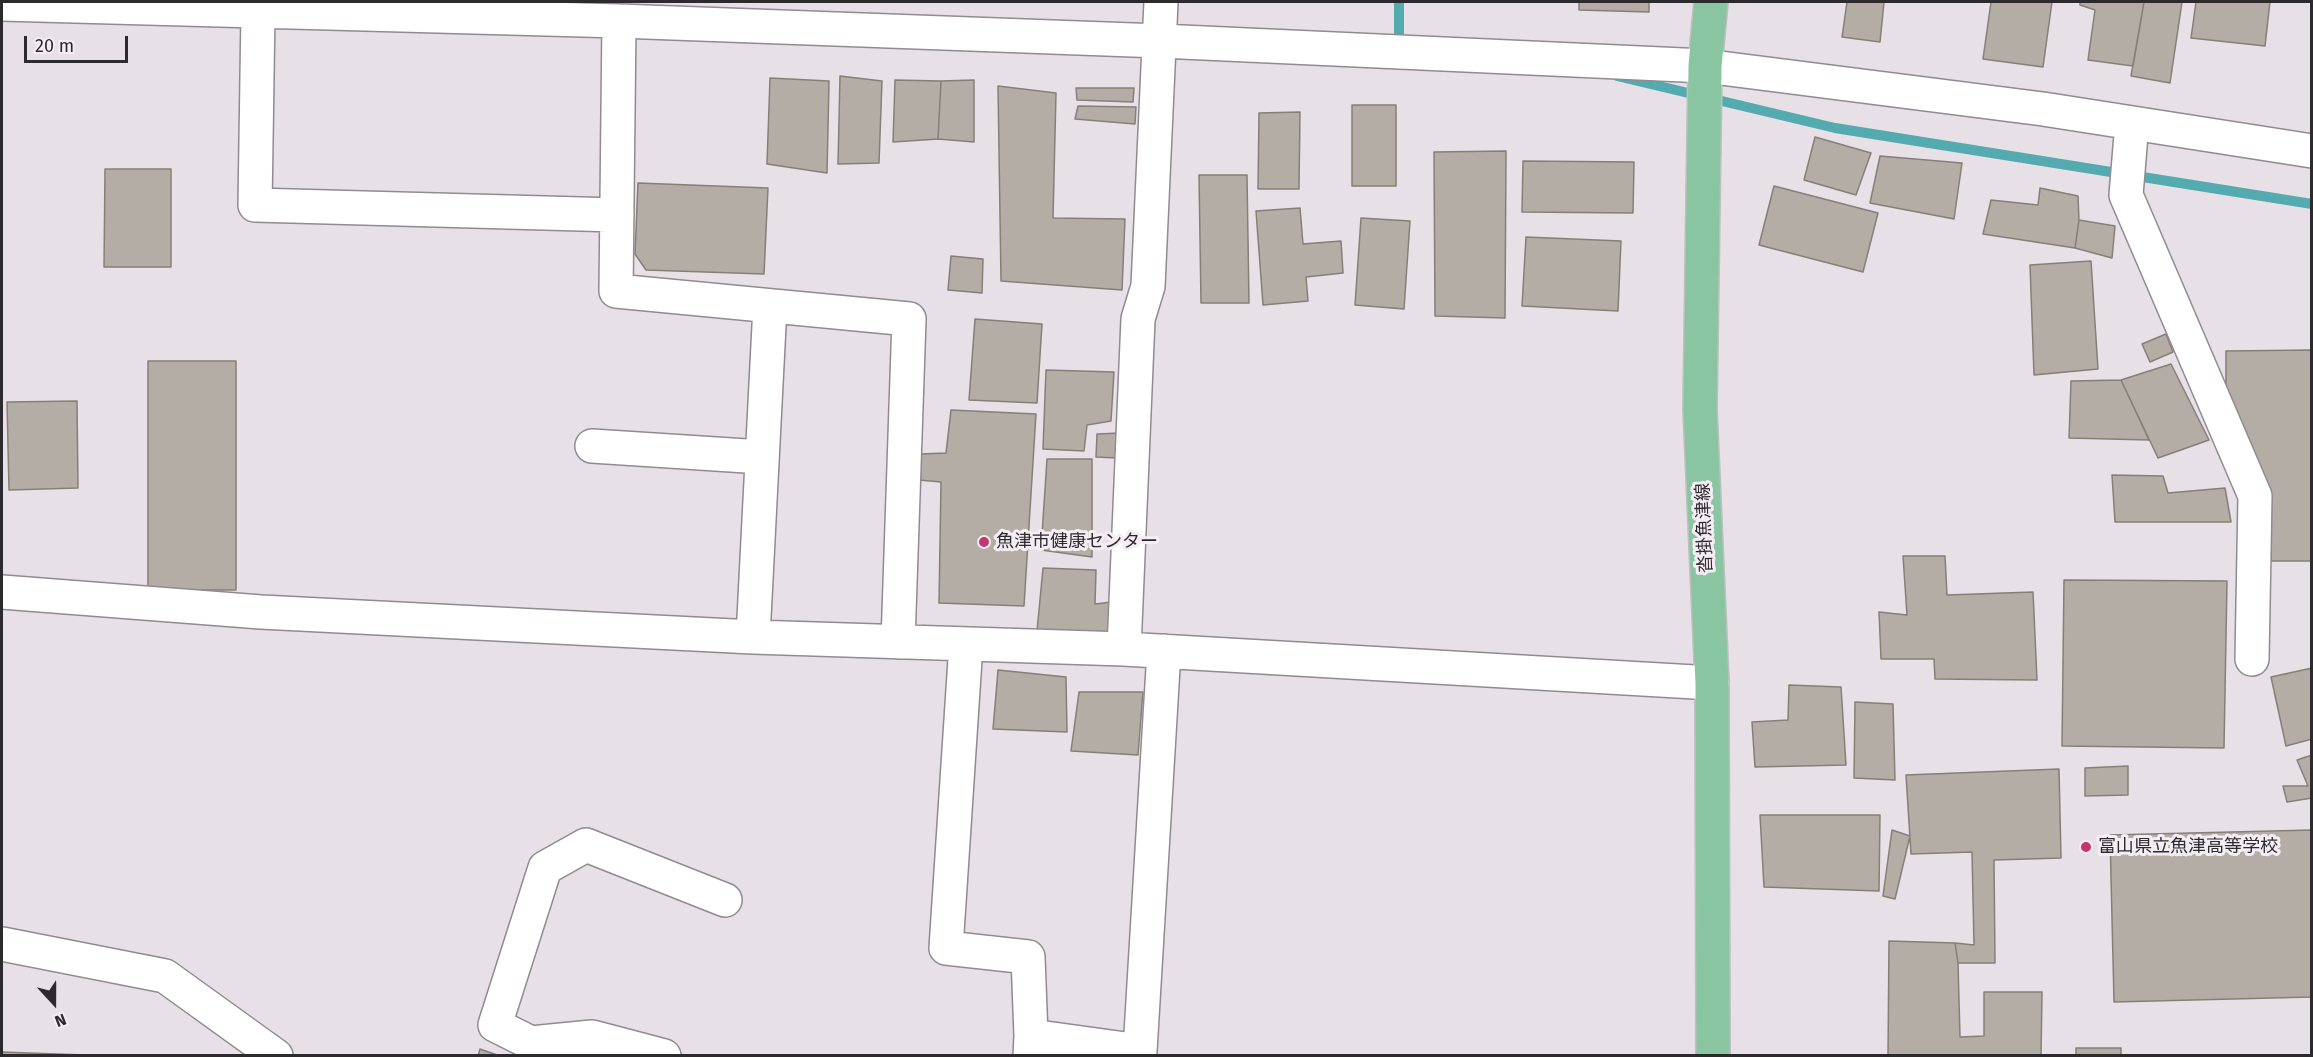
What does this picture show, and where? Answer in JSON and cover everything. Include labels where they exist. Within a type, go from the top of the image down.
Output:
[{"type":"main road","name":"沓掛魚津線","points":[[1711,2],[1705,66],[1700,408],[1712,683],[1713,1056]]},
{"type":"street","points":[[1124,649],[1138,319],[1148,286],[1161,2]]},
{"type":"street","points":[[2,4],[258,12],[579,11],[619,21],[1160,41],[1705,66],[2132,123],[2312,151]]},
{"type":"street","points":[[258,12],[255,205],[617,215]]},
{"type":"street","points":[[619,21],[616,291],[909,319],[898,642]]},
{"type":"street","points":[[2132,123],[2126,195],[2255,496],[2252,659]]},
{"type":"street","points":[[753,637],[770,306]]},
{"type":"street","points":[[592,447],[762,457]]},
{"type":"street","points":[[2,592],[261,612],[753,637],[1124,649],[1712,683]]},
{"type":"street","points":[[966,644],[946,948],[1028,957],[1030,1046],[1140,1051],[1164,651]]},
{"type":"street","points":[[664,1056],[592,1037],[531,1043],[495,1025],[545,868],[586,845],[726,900]]},
{"type":"street","points":[[2,944],[165,976],[276,1056]]},
{"type":"building","points":[[1579,2],[1649,2],[1649,12],[1579,10]]},
{"type":"building","points":[[1847,2],[1884,2],[1880,42],[1842,37]]},
{"type":"building","points":[[1991,2],[2052,2],[2043,67],[1983,59]]},
{"type":"building","points":[[2080,2],[2144,2],[2133,66],[2088,60],[2095,10],[2080,5]]},
{"type":"building","points":[[2144,2],[2182,2],[2170,83],[2131,76]]},
{"type":"building","points":[[2196,2],[2270,2],[2265,46],[2191,38]]},
{"type":"building","points":[[840,76],[882,81],[879,163],[838,164]]},
{"type":"building","points":[[770,78],[829,81],[827,173],[767,164]]},
{"type":"building","points":[[895,80],[941,81],[938,139],[893,142]]},
{"type":"building","points":[[974,80],[974,142],[938,139],[941,81]]},
{"type":"building","points":[[998,86],[1056,93],[1053,218],[1125,219],[1122,290],[1001,281]]},
{"type":"building","points":[[1076,88],[1134,88],[1133,102],[1077,100]]},
{"type":"building","points":[[1352,105],[1396,105],[1396,186],[1352,186]]},
{"type":"building","points":[[1078,106],[1136,107],[1135,124],[1075,119]]},
{"type":"building","points":[[1300,112],[1299,189],[1258,189],[1259,113]]},
{"type":"building","points":[[1815,137],[1871,153],[1856,195],[1804,180]]},
{"type":"building","points":[[1506,151],[1505,318],[1435,316],[1434,152]]},
{"type":"building","points":[[1880,156],[1962,163],[1954,219],[1870,203]]},
{"type":"building","points":[[1523,161],[1634,162],[1633,213],[1522,212]]},
{"type":"building","points":[[105,169],[171,169],[171,267],[104,267]]},
{"type":"building","points":[[1199,175],[1247,175],[1249,303],[1201,303]]},
{"type":"building","points":[[638,183],[768,188],[764,274],[646,270],[635,254]]},
{"type":"building","points":[[1774,186],[1878,213],[1863,272],[1759,245]]},
{"type":"building","points":[[2040,188],[2078,196],[2079,220],[2075,248],[1983,234],[1991,200],[2038,205]]},
{"type":"building","points":[[1300,208],[1303,244],[1341,241],[1343,273],[1306,277],[1308,301],[1263,305],[1256,211]]},
{"type":"building","points":[[1361,218],[1410,221],[1404,309],[1355,305]]},
{"type":"building","points":[[2079,220],[2115,226],[2112,258],[2075,248]]},
{"type":"building","points":[[1526,237],[1621,241],[1618,311],[1522,306]]},
{"type":"building","points":[[951,256],[983,259],[982,293],[948,290]]},
{"type":"building","points":[[2091,261],[2098,369],[2034,375],[2030,265]]},
{"type":"building","points":[[975,319],[1042,324],[1037,403],[969,400]]},
{"type":"building","points":[[2166,334],[2173,352],[2150,362],[2142,344]]},
{"type":"building","points":[[2312,350],[2312,561],[2271,561],[2271,495],[2226,398],[2226,351]]},
{"type":"building","points":[[148,361],[236,361],[236,590],[148,590]]},
{"type":"building","points":[[2171,364],[2209,440],[2158,458],[2121,380]]},
{"type":"building","points":[[1046,370],[1114,372],[1111,421],[1087,425],[1084,451],[1043,449]]},
{"type":"building","points":[[2121,380],[2149,440],[2069,438],[2071,381]]},
{"type":"building","points":[[77,401],[78,488],[9,490],[7,402]]},
{"type":"building","name":"魚津市健康センター","points":[[951,410],[1036,414],[1024,606],[939,603],[941,482],[919,480],[920,454],[946,453]]},
{"type":"building","points":[[1120,433],[1117,458],[1096,457],[1097,434]]},
{"type":"building","points":[[1047,459],[1092,459],[1092,557],[1041,550]]},
{"type":"building","points":[[2112,475],[2163,476],[2168,493],[2225,488],[2231,522],[2115,522]]},
{"type":"building","points":[[1903,556],[1945,556],[1947,595],[2033,592],[2037,680],[1935,679],[1934,659],[1881,659],[1879,612],[1907,615]]},
{"type":"building","points":[[1043,568],[1096,570],[1095,604],[1112,602],[1112,632],[1037,631]]},
{"type":"building","points":[[2064,580],[2227,581],[2224,748],[2062,746]]},
{"type":"building","points":[[2312,668],[2312,739],[2286,746],[2271,677]]},
{"type":"building","points":[[998,670],[1066,677],[1067,732],[993,729]]},
{"type":"building","points":[[1789,685],[1841,687],[1846,765],[1755,767],[1752,722],[1788,720]]},
{"type":"building","points":[[1079,692],[1143,692],[1138,755],[1071,751]]},
{"type":"building","points":[[1855,702],[1893,704],[1895,780],[1854,778]]},
{"type":"building","points":[[2312,755],[2312,798],[2287,802],[2283,786],[2308,786],[2297,760]]},
{"type":"building","points":[[2128,766],[2128,795],[2085,796],[2085,768]]},
{"type":"building","points":[[2059,769],[2061,858],[1994,860],[1995,963],[1958,963],[1955,943],[1974,945],[1972,852],[1911,854],[1906,775]]},
{"type":"building","points":[[1760,815],[1880,815],[1879,891],[1764,887]]},
{"type":"building","points":[[1892,830],[1910,836],[1895,899],[1883,896]]},
{"type":"building","points":[[2312,830],[2312,997],[2114,1002],[2110,835]]},
{"type":"building","points":[[1889,941],[1955,943],[1958,963],[1960,1037],[1984,1036],[1984,992],[2042,992],[2041,1056],[1888,1056]]},
{"type":"building","points":[[2076,1048],[2121,1048],[2121,1056],[2076,1056]]},
{"type":"building","points":[[480,1049],[500,1056],[478,1056]]},
{"type":"building","points":[[2,1052],[113,1056],[2,1056]]},
{"type":"waterway","points":[[1399,2],[1399,49]]},
{"type":"waterway","points":[[1617,76],[1835,128],[2312,204]]},
{"type":"place","name":"魚津市健康センター","points":[[984,542]]},
{"type":"place","name":"富山県立魚津高等学校","points":[[2086,847]]}]
